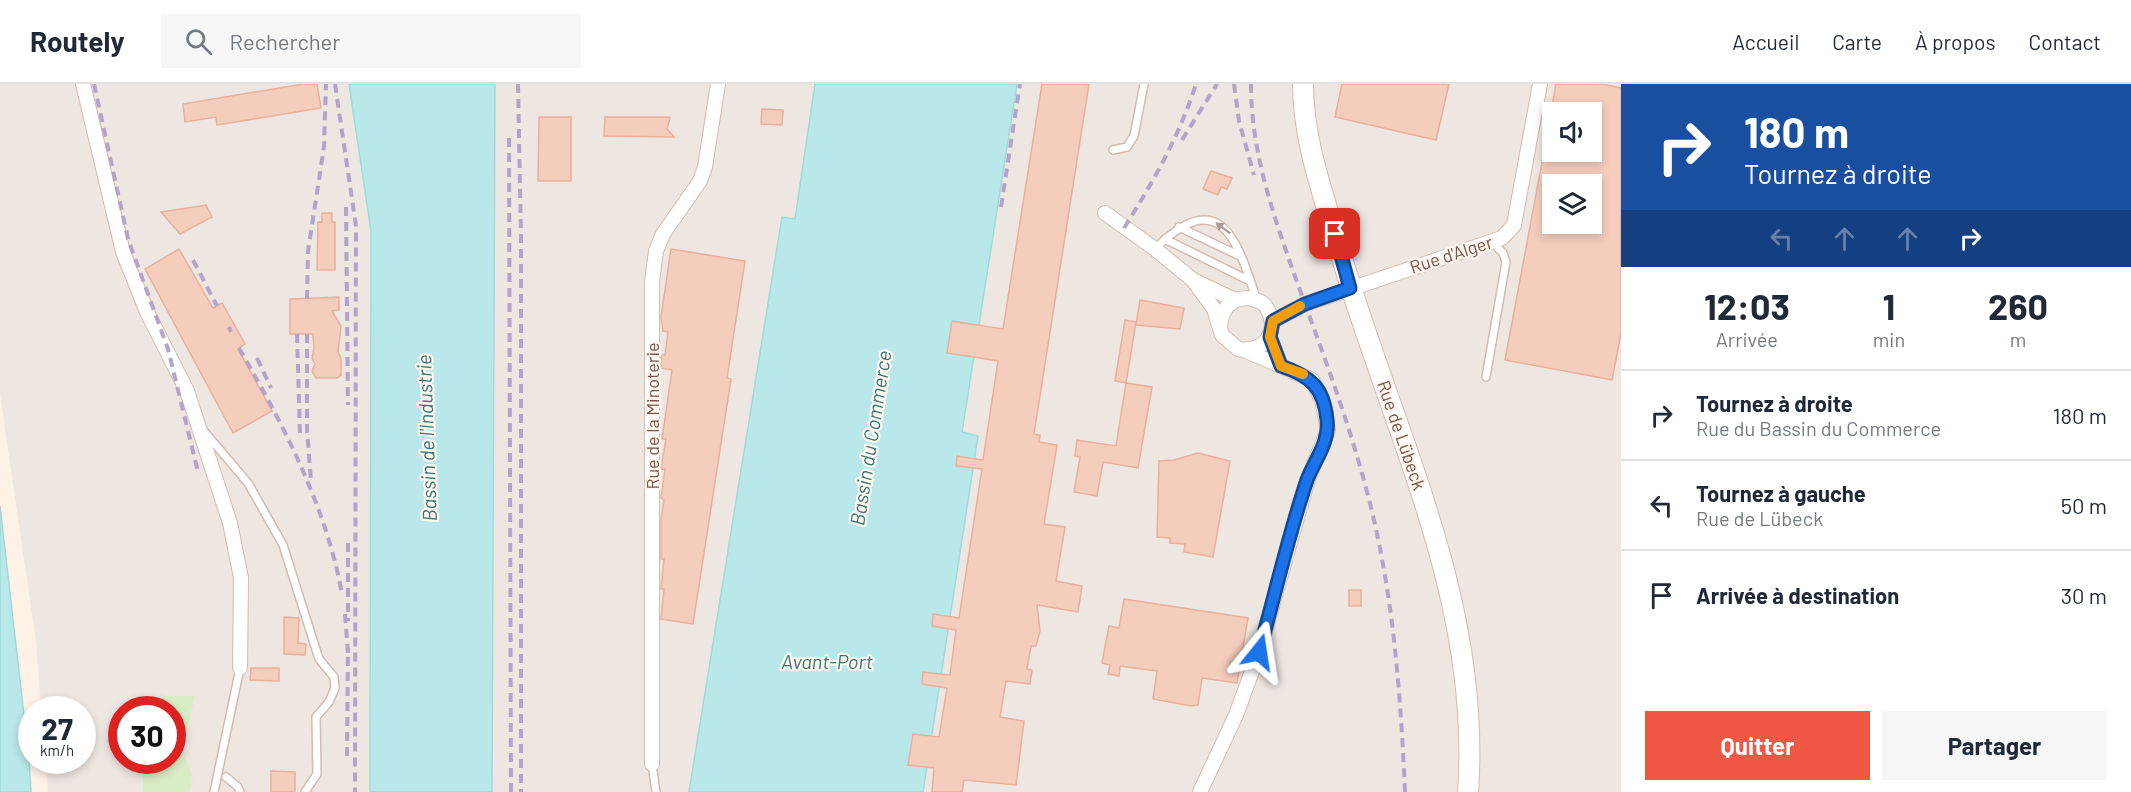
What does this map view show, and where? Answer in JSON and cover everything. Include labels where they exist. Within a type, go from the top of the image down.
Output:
[{"type":"main road","name":"Rue de Lübeck","points":[[1303,84],[1307,135],[1350,288],[1418,480],[1446,573],[1458,626],[1464,669],[1468,792]]},
{"type":"street","points":[[83,84],[123,252],[147,312],[181,376],[200,425],[230,523],[237,554],[242,605],[240,668]]},
{"type":"street","name":"Rue de la Minoterie","points":[[652,764],[652,282],[656,251],[663,234],[700,181],[705,167],[718,84]]},
{"type":"street","name":"Rue d'Alger","points":[[1305,304],[1502,238],[1514,225],[1540,84]]},
{"type":"street","points":[[1105,213],[1160,244],[1193,280],[1214,309],[1228,343],[1312,380],[1322,400],[1328,430],[1308,479],[1259,652],[1236,715],[1200,792]]},
{"type":"street","points":[[1193,280],[1235,300]]},
{"type":"street","points":[[1220,326],[1221,316],[1235,300],[1245,297],[1276,306],[1305,304]]},
{"type":"street","points":[[1260,301],[1273,321],[1270,337],[1281,366]]},
{"type":"street","points":[[1273,321],[1305,304]]},
{"type":"street","points":[[1246,351],[1260,347],[1270,337]]},
{"type":"lane","points":[[1113,150],[1120,151],[1127,147],[1134,136],[1144,84]]},
{"type":"lane","points":[[1250,280],[1160,244],[1179,227],[1191,220],[1209,219],[1232,235],[1260,301]]},
{"type":"lane","points":[[1179,227],[1240,256]]},
{"type":"lane","points":[[1486,377],[1506,262],[1503,253],[1491,241]]},
{"type":"lane","points":[[200,425],[248,483],[284,545],[319,659],[334,677],[335,688],[329,702],[316,717],[317,774],[305,792]]},
{"type":"lane","points":[[213,792],[240,668]]},
{"type":"lane","points":[[652,764],[656,792]]},
{"type":"lane","points":[[226,777],[240,792]]},
{"type":"shaded area","points":[[0,84],[1621,84],[1621,792],[48,792],[47,774],[96,774],[96,696],[40,696],[36,641],[0,395]]},
{"type":"green space","points":[[186,696],[195,696],[186,733]]},
{"type":"green space","points":[[186,759],[193,776],[189,792],[143,792],[143,774],[186,774]]},
{"type":"water","name":"Bassin de l'Industrie","points":[[349,84],[495,84],[492,792],[370,792],[371,231]]},
{"type":"water","name":"Avant-Port","points":[[815,84],[1017,84],[962,432],[978,436],[923,792],[689,792],[782,217],[795,219]]},
{"type":"water","points":[[0,506],[22,696],[18,696],[18,774],[30,774],[31,792],[0,792]]},
{"type":"building","points":[[303,84],[317,84],[321,108],[217,125],[216,117],[185,122],[183,104]]},
{"type":"building","points":[[1042,84],[1089,84],[1034,434],[1040,435],[1039,442],[1057,445],[1044,524],[1065,527],[1056,581],[1082,586],[1078,612],[1037,605],[1040,631],[1036,646],[1031,646],[1027,669],[1032,670],[1030,684],[1006,681],[1000,717],[1024,721],[1016,785],[964,780],[962,792],[932,792],[934,768],[908,765],[913,734],[939,737],[947,688],[922,684],[923,672],[950,675],[956,630],[932,626],[933,614],[959,618],[982,469],[956,466],[957,456],[983,460],[998,361],[947,353],[952,321],[1003,329]]},
{"type":"building","points":[[1342,84],[1449,84],[1436,140],[1335,117]]},
{"type":"building","points":[[1556,84],[1602,84],[1621,88],[1621,333],[1612,380],[1505,360],[1542,162],[1602,162],[1602,102],[1553,102]]},
{"type":"building","points":[[762,109],[783,110],[782,125],[761,124]]},
{"type":"building","points":[[539,117],[571,117],[571,181],[538,181]]},
{"type":"building","points":[[605,117],[670,117],[667,129],[674,137],[604,136]]},
{"type":"building","points":[[1211,171],[1232,178],[1227,189],[1221,187],[1218,195],[1203,189]]},
{"type":"building","points":[[206,205],[212,217],[180,234],[161,212]]},
{"type":"building","points":[[322,213],[332,213],[332,222],[335,222],[335,270],[317,270],[318,222],[322,222]]},
{"type":"building","points":[[179,249],[213,308],[222,303],[245,344],[238,349],[272,411],[233,433],[145,269]]},
{"type":"building","points":[[671,249],[745,261],[727,378],[731,379],[693,624],[661,619],[664,559],[661,559],[661,520],[664,500],[661,498],[665,469],[661,469],[666,439],[662,439],[672,370],[661,368],[661,355],[665,355],[668,332],[663,331],[661,317]]},
{"type":"building","points":[[339,297],[339,310],[332,311],[341,326],[338,352],[341,358],[341,375],[337,378],[316,378],[312,371],[315,364],[312,358],[313,334],[290,334],[290,299]]},
{"type":"building","points":[[1140,300],[1184,308],[1180,329],[1136,325]]},
{"type":"building","points":[[1125,320],[1136,322],[1126,383],[1115,381]]},
{"type":"building","points":[[1126,383],[1152,387],[1138,468],[1103,462],[1097,496],[1074,492],[1080,457],[1075,456],[1077,440],[1116,446]]},
{"type":"building","points":[[1198,453],[1230,461],[1213,557],[1184,552],[1185,544],[1170,543],[1170,538],[1157,537],[1159,461],[1174,460]]},
{"type":"building","points":[[1349,590],[1361,590],[1361,606],[1349,606]]},
{"type":"building","points":[[1124,599],[1248,618],[1237,683],[1202,678],[1198,705],[1191,706],[1153,699],[1157,671],[1120,666],[1119,676],[1108,674],[1110,665],[1102,663],[1109,626],[1119,628]]},
{"type":"building","points":[[284,617],[299,618],[298,643],[306,644],[305,655],[284,654]]},
{"type":"building","points":[[251,668],[279,668],[279,681],[250,680]]},
{"type":"building","points":[[271,771],[295,772],[295,792],[271,792]]},
{"type":"railway","points":[[94,84],[128,239],[168,349],[198,472]]},
{"type":"railway","points":[[307,299],[308,251],[324,147],[326,84]]},
{"type":"railway","points":[[335,84],[356,226],[355,792]]},
{"type":"railway","points":[[518,84],[521,237],[521,792]]},
{"type":"railway","points":[[1001,207],[1020,84]]},
{"type":"railway","points":[[1124,228],[1164,159],[1182,122],[1196,84]]},
{"type":"railway","points":[[1182,140],[1217,84]]},
{"type":"railway","points":[[1234,84],[1239,121],[1254,175]]},
{"type":"railway","points":[[1251,84],[1254,132],[1270,201],[1346,419],[1372,510],[1393,630],[1405,792]]},
{"type":"railway","points":[[509,138],[511,792]]},
{"type":"railway","points":[[346,207],[348,405]]},
{"type":"railway","points":[[193,260],[217,306]]},
{"type":"railway","points":[[229,327],[231,332]]},
{"type":"railway","points":[[297,334],[300,433]]},
{"type":"railway","points":[[307,334],[307,430],[311,481]]},
{"type":"railway","points":[[239,348],[301,466],[325,529],[342,594]]},
{"type":"railway","points":[[257,358],[271,388]]},
{"type":"railway","points":[[348,543],[348,621]]},
{"type":"railway","points":[[345,614],[348,653]]},
{"type":"railway","points":[[347,756],[348,648]]},
{"type":"slow traffic","points":[[1300,306],[1273,321],[1270,337],[1281,366],[1303,374]]},
{"type":"route","points":[[1259,652],[1308,479],[1328,430],[1322,400],[1312,380],[1301,373],[1281,366],[1270,337],[1273,321],[1305,304],[1350,288],[1335,234]]},
{"type":"water label","name":"Bassin du Commerce","points":[[870,438]]}]
